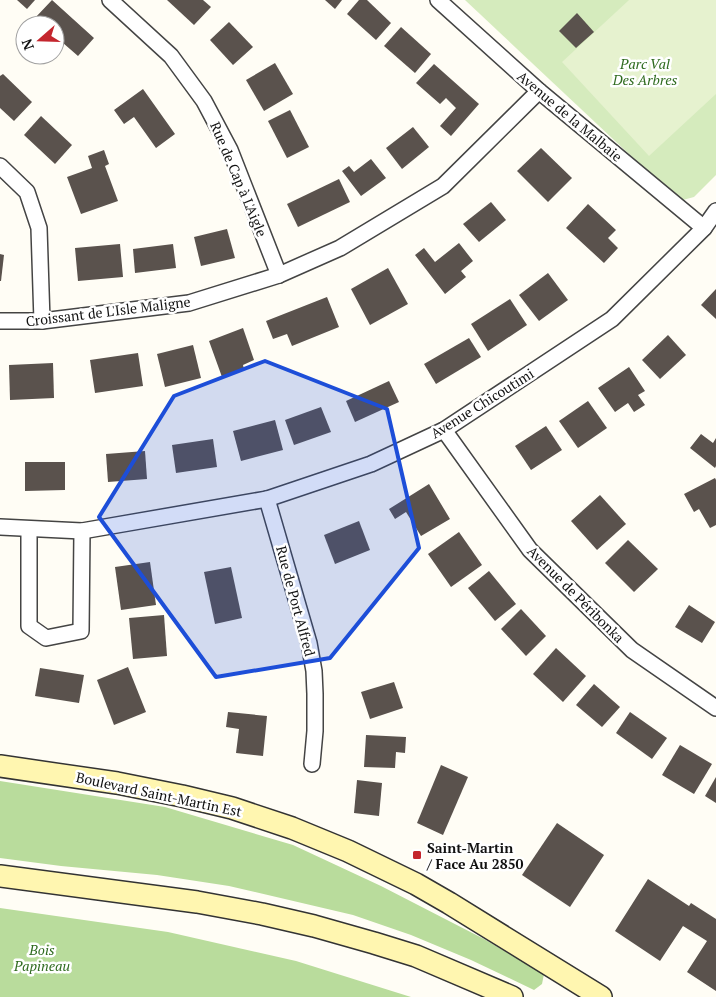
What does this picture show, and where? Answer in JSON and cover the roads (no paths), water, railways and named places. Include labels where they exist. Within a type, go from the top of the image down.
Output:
[{"type":"main road","name":"Boulevard Saint-Martin Est","points":[[0,766],[117,783],[182,796],[232,808],[292,828],[348,851],[416,884],[602,997]]},
{"type":"main road","points":[[0,876],[197,902],[314,926],[374,942],[416,956],[512,997]]},
{"type":"street","name":"Rue de Cap à L'Aigle","points":[[110,0],[171,56],[204,100],[230,150],[279,275]]},
{"type":"street","name":"Avenue de la Malbaie","points":[[438,0],[539,91],[704,228]]},
{"type":"street","name":"Croissant de L'Isle Maligne","points":[[0,321],[42,321],[189,303],[279,275],[340,248],[443,186],[539,91]]},
{"type":"street","points":[[0,166],[27,192],[39,228],[42,321]]},
{"type":"street","name":"Avenue Chicoutimi","points":[[0,527],[82,531],[267,499],[371,464],[444,430],[612,319],[704,228],[716,211]]},
{"type":"street","name":"Avenue de Péribonka","points":[[444,430],[530,550],[632,650],[716,708]]},
{"type":"street","name":"Rue de Port Alfred","points":[[267,499],[310,644],[315,694],[315,731],[312,764]]},
{"type":"street","points":[[28,529],[30,626],[46,638],[82,631],[82,531]]},
{"type":"place","name":"Saint-Martin / Face Au 2850","points":[[417,855]]},
{"type":"park label","name":"Parc Val Des Arbres","points":[[645,72]]},
{"type":"park label","name":"Bois Papineau","points":[[42,958]]}]
